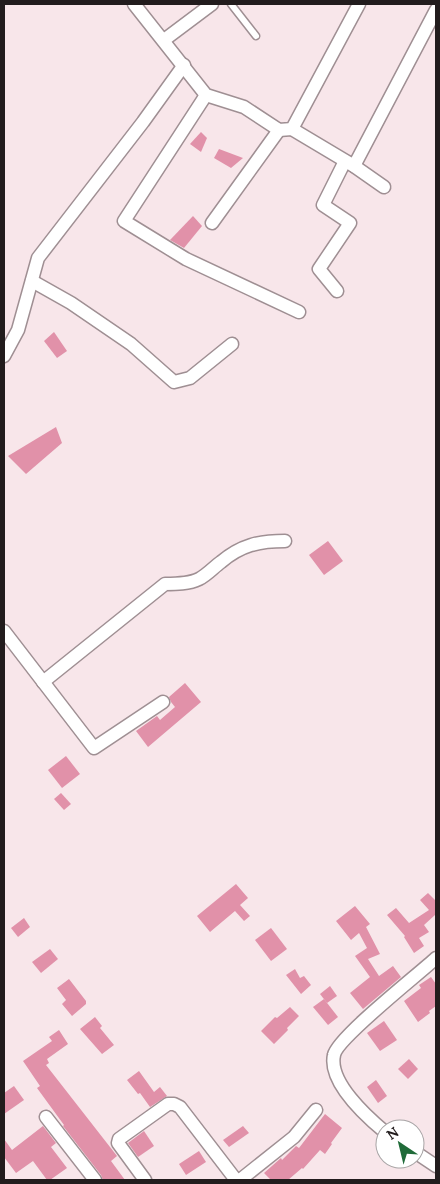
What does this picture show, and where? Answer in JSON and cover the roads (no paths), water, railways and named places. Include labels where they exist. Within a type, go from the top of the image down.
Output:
[{"type":"street","points":[[134,4],[206,95],[244,107],[349,164],[384,187]]},
{"type":"street","points":[[164,40],[212,4]]},
{"type":"street","points":[[212,222],[286,129],[358,4]]},
{"type":"street","points":[[337,291],[319,269],[350,223],[323,205],[349,164],[436,10]]},
{"type":"street","points":[[4,356],[18,330],[38,258],[143,122],[184,65]]},
{"type":"street","points":[[206,95],[124,221],[186,259],[299,312]]},
{"type":"street","points":[[32,281],[71,302],[131,344],[174,382],[190,378],[232,344]]},
{"type":"street","points":[[43,682],[165,584],[187,583],[200,579],[230,554],[248,546],[264,541],[285,541]]},
{"type":"street","points":[[4,631],[94,748],[163,702]]},
{"type":"street","points":[[375,1123],[364,1114],[339,1082],[334,1067],[334,1054],[346,1036],[436,958]]},
{"type":"street","points":[[146,1180],[121,1149],[118,1143],[119,1139],[168,1104],[180,1107],[236,1180]]},
{"type":"street","points":[[240,1180],[257,1176],[294,1137],[316,1110]]},
{"type":"street","points":[[46,1117],[95,1180]]},
{"type":"street","points":[[425,1159],[436,1166]]},
{"type":"lane","points":[[232,4],[256,36]]}]
